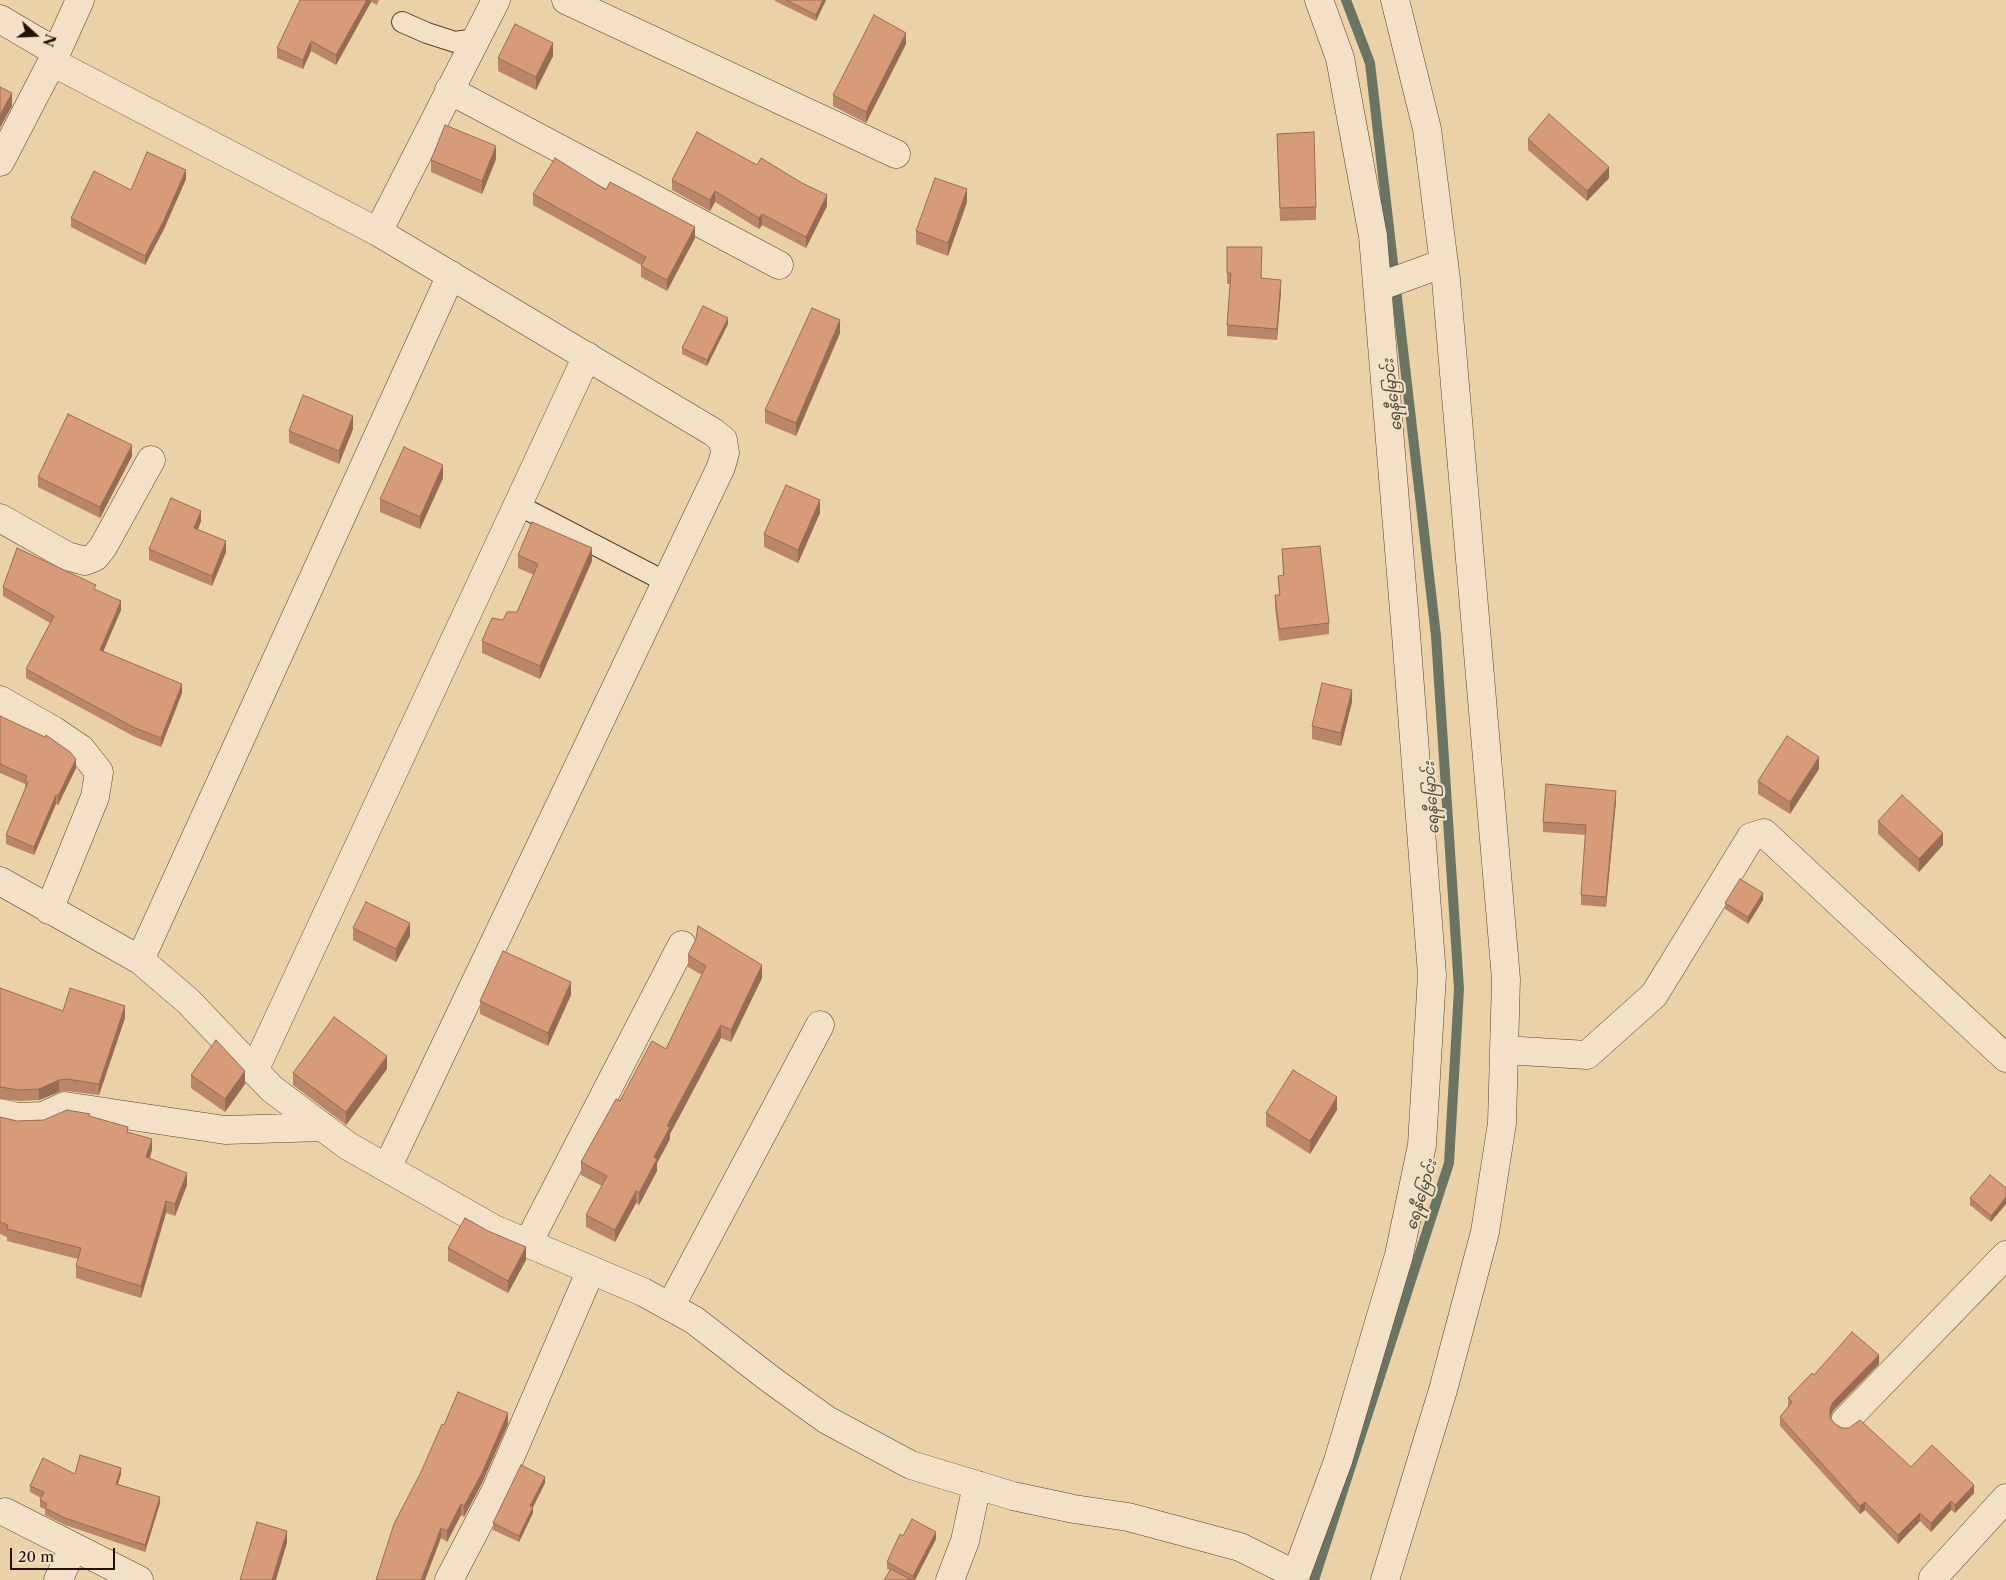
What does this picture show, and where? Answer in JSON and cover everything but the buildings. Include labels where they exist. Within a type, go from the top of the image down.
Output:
[{"type":"street","points":[[0,162],[54,57],[80,0]]},
{"type":"street","points":[[378,232],[496,0]]},
{"type":"street","points":[[566,0],[896,154]]},
{"type":"street","points":[[0,881],[140,960],[188,1001],[272,1089],[348,1146],[494,1229],[643,1292],[670,1307],[709,1331],[826,1420],[910,1465],[1013,1496],[1074,1509],[1128,1517],[1240,1546],[1295,1577],[1338,1461],[1399,1254],[1422,1144],[1432,976],[1382,286],[1340,58],[1320,0]]},
{"type":"street","points":[[1385,1580],[1443,1390],[1485,1232],[1502,1124],[1506,979],[1427,129],[1401,16],[1395,0]]},
{"type":"street","points":[[0,19],[54,57],[378,232],[587,356],[713,432],[723,440],[725,453],[721,466],[387,1168]]},
{"type":"street","points":[[449,90],[779,265]]},
{"type":"street","points":[[1382,286],[1440,265]]},
{"type":"street","points":[[140,960],[451,275]]},
{"type":"street","points":[[254,1071],[587,356]]},
{"type":"street","points":[[0,518],[67,556],[85,561],[95,557],[103,547],[151,460]]},
{"type":"street","points":[[0,700],[53,730],[81,749],[99,772],[95,797],[49,910]]},
{"type":"street","points":[[1504,1050],[1587,1055],[1654,995],[1751,837],[1764,833],[2006,1058]]},
{"type":"street","points":[[528,1243],[682,945]]},
{"type":"street","points":[[670,1307],[820,1025]]},
{"type":"street","points":[[0,1113],[17,1117],[43,1116],[65,1106],[225,1130],[323,1127]]},
{"type":"street","points":[[1845,1421],[2006,1255]]},
{"type":"street","points":[[449,1580],[496,1490],[591,1270]]},
{"type":"street","points":[[950,1580],[965,1542],[977,1485]]},
{"type":"street","points":[[1933,1578],[2006,1498]]},
{"type":"street","points":[[5,1512],[139,1580]]},
{"type":"street","points":[[58,1580],[74,1548]]},
{"type":"lane","points":[[402,22],[454,42],[476,39]]},
{"type":"lane","points":[[518,505],[666,582]]},
{"type":"waterway","name":"ရေနီမြောင်း","points":[[1314,1580],[1449,1163],[1459,989],[1436,636],[1370,63],[1346,0]]}]
